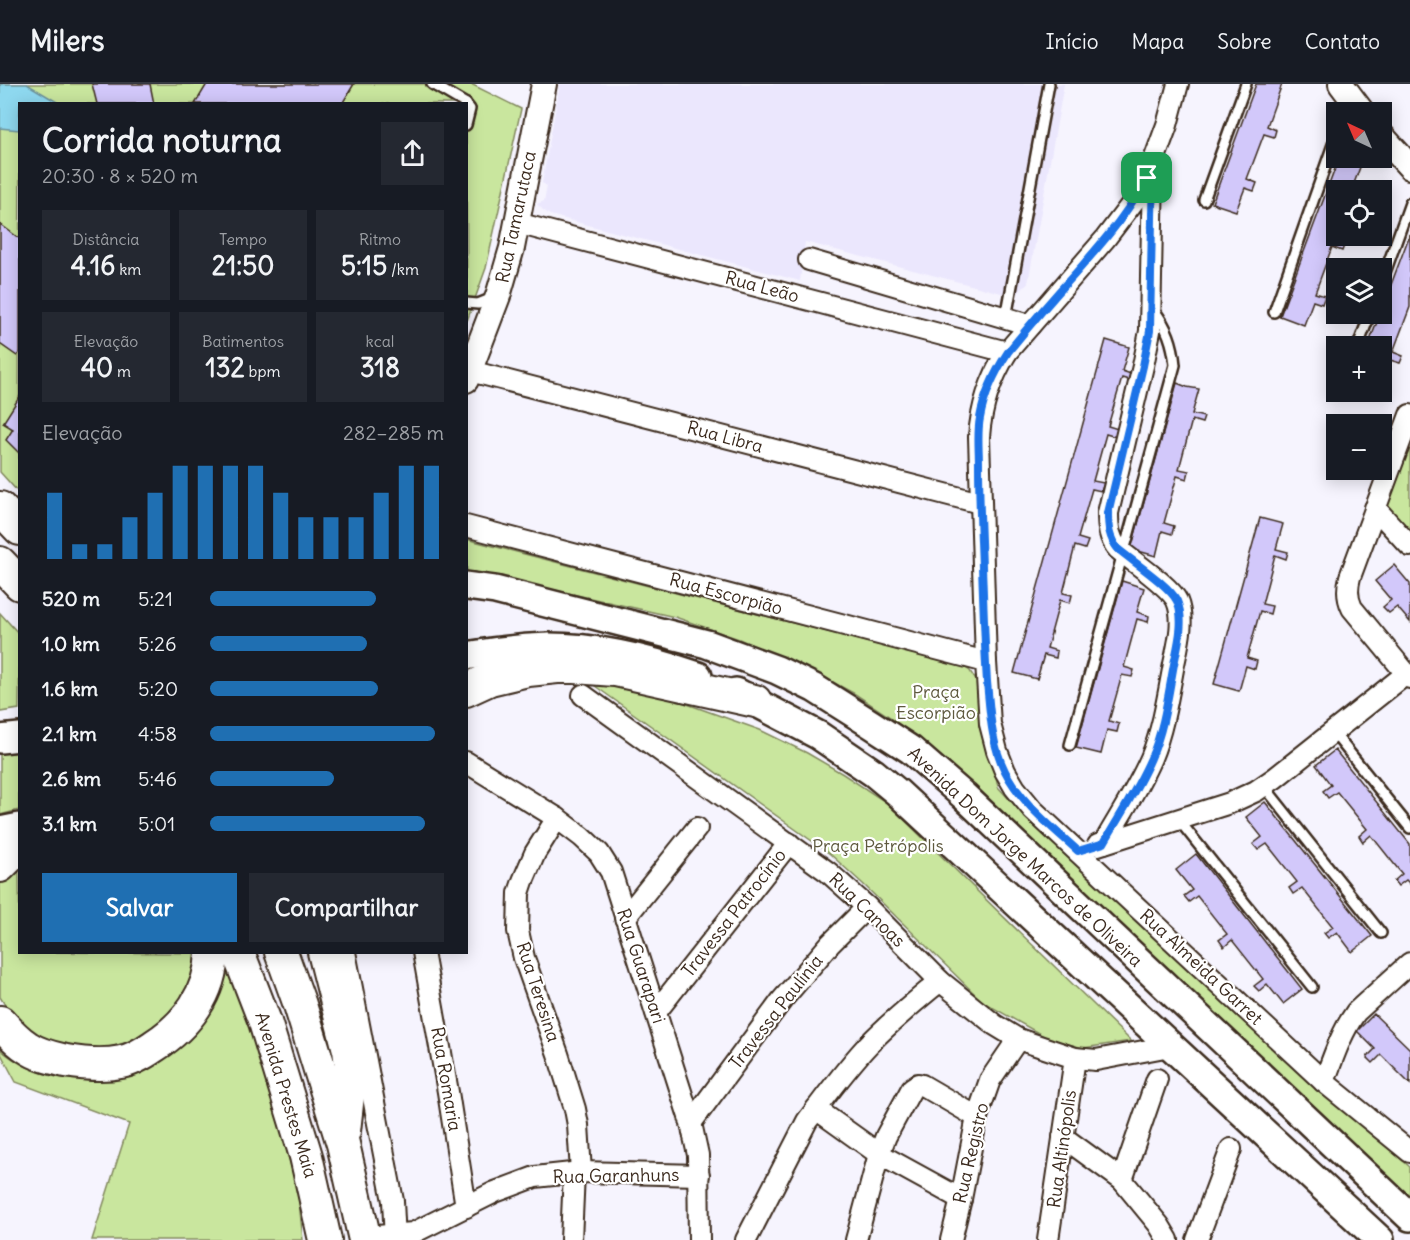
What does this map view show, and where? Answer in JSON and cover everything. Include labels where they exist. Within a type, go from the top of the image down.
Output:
[{"type":"highway","points":[[0,508],[18,527]]},
{"type":"highway","points":[[0,563],[18,582]]},
{"type":"highway","points":[[0,588],[18,596]]},
{"type":"highway","points":[[468,689],[490,679],[528,670],[557,667],[615,670],[755,701]]},
{"type":"highway","points":[[0,866],[18,848]]},
{"type":"highway","points":[[0,1022],[28,1048],[55,1059],[98,1065],[124,1062],[162,1042],[195,1008],[211,970],[212,954]]},
{"type":"highway","name":"Avenida Prestes Maia","points":[[239,954],[265,1022],[306,1156],[325,1240]]},
{"type":"highway","points":[[282,954],[343,1144],[380,1238]]},
{"type":"highway","points":[[325,954],[351,1064],[343,1144]]},
{"type":"main road","name":"Avenida Dom Jorge Marcos de Oliveira","points":[[468,586],[495,590],[645,627],[740,655],[813,688],[901,743],[964,796],[1410,1217]]},
{"type":"main road","points":[[468,656],[504,650],[549,647],[589,650],[658,663],[717,682],[818,735],[874,773],[897,792],[1380,1240]]},
{"type":"main road","points":[[0,739],[18,737]]},
{"type":"main road","points":[[0,831],[18,827]]},
{"type":"street","name":"Rua Tamarutaca","points":[[472,361],[507,268],[544,84]]},
{"type":"street","points":[[1104,843],[1151,758],[1165,714],[1179,640],[1180,612],[1176,600],[1169,590],[1124,549],[1112,542],[1108,513],[1150,331],[1153,163],[1167,125],[1178,84]]},
{"type":"street","points":[[1392,147],[1410,167]]},
{"type":"street","name":"Rua Almeida Garret","points":[[1153,163],[1137,196],[1122,218],[1008,352],[999,365],[986,395],[980,419],[980,503],[990,724],[997,751],[1015,788],[1033,810],[1324,1082],[1410,1152]]},
{"type":"street","name":"Rua Leão","points":[[517,223],[1008,352]]},
{"type":"street","points":[[808,260],[1030,325]]},
{"type":"street","name":"Rua Libra","points":[[472,361],[980,503]]},
{"type":"street","points":[[1078,851],[1230,803],[1264,786],[1408,676],[1352,608],[1348,601],[1348,585],[1410,415]]},
{"type":"street","points":[[1375,508],[1410,546]]},
{"type":"street","name":"Rua Escorpião","points":[[468,527],[986,662]]},
{"type":"street","name":"Rua Canoas","points":[[583,695],[828,872],[867,907],[940,981],[987,1019],[1018,1039],[1075,1058],[1096,1060],[1170,1046]]},
{"type":"street","name":"Rua Guarapari","points":[[468,763],[582,837],[599,853],[611,872],[692,1124],[698,1155],[699,1240]]},
{"type":"street","name":"Rua Teresina","points":[[557,819],[538,847],[523,881],[519,893],[518,931],[524,958],[558,1054],[578,1125],[578,1173],[571,1240]]},
{"type":"street","points":[[625,918],[697,828]]},
{"type":"street","name":"Travessa Patrocínio","points":[[656,1012],[789,843]]},
{"type":"street","name":"Travessa Paulínia","points":[[692,1124],[782,1000],[830,944],[867,907]]},
{"type":"street","points":[[345,954],[393,1201],[380,1238]]},
{"type":"street","name":"Rua Romaria","points":[[423,954],[466,1207]]},
{"type":"street","points":[[1324,1082],[1342,1034],[1350,1020],[1410,963]]},
{"type":"street","points":[[746,1240],[807,1121],[869,1043],[940,981]]},
{"type":"street","name":"Rua Registro","points":[[951,1240],[977,1117],[990,1080],[1018,1039]]},
{"type":"street","name":"Rua Altinópolis","points":[[1048,1240],[1075,1058]]},
{"type":"street","points":[[1122,1180],[1156,1079]]},
{"type":"street","points":[[856,1240],[879,1154],[912,1088],[918,1084],[977,1117]]},
{"type":"street","points":[[816,1109],[879,1154],[961,1199]]},
{"type":"street","points":[[1063,1137],[1122,1180],[1168,1240]]},
{"type":"street","points":[[1197,1240],[1231,1149]]},
{"type":"street","name":"Rua Garanhuns","points":[[380,1238],[413,1233],[495,1192],[536,1177],[578,1173],[699,1175]]},
{"type":"lane","points":[[432,84],[463,102]]},
{"type":"lane","points":[[1006,318],[1049,84]]},
{"type":"lane","points":[[1204,200],[1246,84]]},
{"type":"lane","points":[[1274,312],[1326,164]]},
{"type":"lane","points":[[1390,258],[1410,203]]},
{"type":"lane","points":[[468,303],[478,304],[498,296]]},
{"type":"lane","points":[[1070,744],[1175,365],[1170,337],[1151,305]]},
{"type":"lane","points":[[1333,732],[1410,828]]},
{"type":"lane","points":[[1264,786],[1381,933]]},
{"type":"lane","points":[[1178,819],[1312,987]]},
{"type":"shaded area","points":[[560,84],[1064,84],[1028,283],[1015,296],[1009,295],[805,242],[800,281],[550,215],[537,204],[544,201],[547,186],[542,183]]},
{"type":"green space","points":[[0,84],[471,84],[521,109],[486,268],[468,318],[468,102],[18,102],[18,492],[0,472]]},
{"type":"green space","points":[[1410,439],[1410,536],[1388,511],[1388,500]]},
{"type":"green space","name":"Praça Escorpião","points":[[468,540],[964,667],[970,671],[977,682],[998,787],[1026,818],[1095,879],[1322,1091],[1410,1167],[1410,1197],[931,750],[890,717],[855,694],[812,671],[739,639],[675,617],[487,575],[468,575]]},
{"type":"green space","points":[[0,613],[18,633],[18,709],[0,712]]},
{"type":"green space","name":"Praça Petrópolis","points":[[588,681],[645,689],[760,730],[807,753],[887,803],[1131,1041],[1083,1048],[1049,1039],[983,1002],[830,854]]},
{"type":"green space","points":[[18,752],[18,810],[0,815],[0,753]]},
{"type":"green space","points":[[18,861],[18,954],[200,954],[189,988],[170,1017],[141,1038],[107,1048],[72,1048],[38,1036],[10,1013],[0,997],[0,883]]},
{"type":"green space","points":[[222,954],[266,1072],[298,1193],[303,1240],[92,1240],[129,1124],[16,1082],[0,1049],[26,1067],[56,1077],[87,1080],[120,1077]]},
{"type":"water","points":[[0,84],[27,84],[57,102],[18,102],[18,130],[0,128]]},
{"type":"building","points":[[92,84],[150,84],[154,102],[96,102]]},
{"type":"building","points":[[207,84],[354,84],[343,102],[196,102]]},
{"type":"building","points":[[1256,84],[1282,84],[1267,126],[1276,130],[1274,137],[1264,134],[1247,179],[1257,183],[1254,191],[1245,188],[1236,211],[1212,203]]},
{"type":"building","points":[[1335,168],[1360,168],[1355,180],[1331,180]]},
{"type":"building","points":[[1326,193],[1326,246],[1344,246],[1342,251],[1332,247],[1326,258],[1315,293],[1325,296],[1322,304],[1313,301],[1304,325],[1280,316]]},
{"type":"building","points":[[0,224],[18,238],[18,355],[0,344]]},
{"type":"building","points":[[1410,234],[1410,307],[1393,352],[1403,356],[1400,363],[1392,361],[1392,336],[1372,336],[1376,324],[1392,324],[1392,282]]},
{"type":"building","points":[[1106,340],[1129,347],[1122,371],[1134,375],[1132,381],[1122,378],[1108,426],[1118,429],[1116,437],[1106,434],[1093,481],[1104,483],[1101,491],[1092,489],[1078,538],[1088,541],[1085,549],[1075,546],[1063,593],[1072,595],[1070,603],[1060,600],[1047,648],[1057,651],[1056,658],[1044,655],[1037,679],[1014,673]]},
{"type":"building","points":[[1177,383],[1199,389],[1192,414],[1204,417],[1202,423],[1192,420],[1179,469],[1189,471],[1187,479],[1177,476],[1164,523],[1174,526],[1172,534],[1162,531],[1156,556],[1131,549]]},
{"type":"building","points":[[18,399],[18,452],[6,440],[13,429],[3,423]]},
{"type":"building","points":[[1260,518],[1283,524],[1276,549],[1288,552],[1286,559],[1275,555],[1262,604],[1272,606],[1270,614],[1260,611],[1247,658],[1257,661],[1255,669],[1246,666],[1239,691],[1214,684]]},
{"type":"building","points":[[1394,565],[1410,584],[1410,622],[1397,607],[1389,613],[1383,607],[1391,600],[1375,581]]},
{"type":"building","points":[[1122,581],[1144,588],[1137,612],[1149,616],[1148,622],[1137,619],[1124,667],[1134,670],[1132,677],[1122,675],[1109,721],[1119,724],[1117,732],[1107,730],[1101,754],[1076,748]]},
{"type":"building","points":[[1335,750],[1410,844],[1410,884],[1406,880],[1398,886],[1394,881],[1402,874],[1371,835],[1363,842],[1359,836],[1367,829],[1337,792],[1328,798],[1323,791],[1331,785],[1316,765]]},
{"type":"building","points":[[1265,802],[1372,936],[1352,952],[1337,932],[1328,938],[1324,933],[1333,927],[1302,888],[1293,894],[1289,888],[1297,882],[1267,844],[1258,850],[1253,844],[1262,837],[1246,817]]},
{"type":"building","points":[[1196,854],[1302,989],[1283,1004],[1267,984],[1259,991],[1254,986],[1263,979],[1232,940],[1224,947],[1219,940],[1227,934],[1197,896],[1189,902],[1184,896],[1192,890],[1176,870]]},
{"type":"building","points":[[1374,1014],[1410,1049],[1410,1084],[1381,1055],[1373,1063],[1367,1057],[1375,1049],[1357,1031]]},
{"type":"route","points":[[1153,163],[1150,331],[1108,513],[1108,523],[1112,542],[1118,549],[1169,590],[1176,600],[1180,612],[1179,640],[1165,714],[1151,758],[1104,843],[1078,851],[1033,810],[1015,788],[997,751],[990,724],[980,503],[980,419],[986,395],[999,365],[1008,352],[1105,240],[1137,196],[1147,178],[1153,163]]}]
